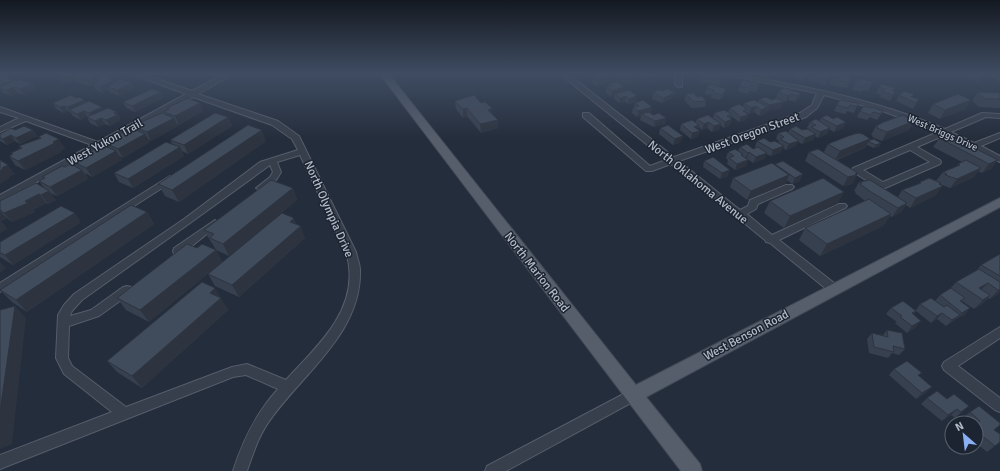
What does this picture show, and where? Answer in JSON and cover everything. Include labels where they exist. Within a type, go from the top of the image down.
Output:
[{"type":"main road","name":"North Marion Road","points":[[399,95],[692,471]]},
{"type":"main road","name":"West Benson Road","points":[[633,395],[1000,202]]},
{"type":"street","name":"West Yukon Trail","points":[[0,199],[190,95]]},
{"type":"street","name":"North Olympia Drive","points":[[195,95],[262,118],[288,131],[296,138],[351,252],[355,270],[354,293],[344,319],[323,348],[267,411],[252,437],[240,471]]},
{"type":"street","name":"North Oklahoma Avenue","points":[[592,95],[738,215],[834,289]]},
{"type":"street","name":"West Oregon Street","points":[[586,115],[649,169],[810,112],[817,105],[820,95]]},
{"type":"street","name":"West Briggs Drive","points":[[833,95],[883,107],[914,118],[1000,159]]},
{"type":"street","points":[[0,108],[99,145]]},
{"type":"street","points":[[910,146],[938,162],[882,186],[856,170],[910,146],[985,115],[1000,116]]},
{"type":"street","points":[[0,130],[26,118]]},
{"type":"street","points":[[249,126],[262,118]]},
{"type":"street","points":[[974,146],[1000,135]]},
{"type":"street","points":[[124,413],[68,370],[62,358],[64,315],[68,308],[78,297],[187,221],[263,164],[303,151]]},
{"type":"street","points":[[255,193],[273,179],[277,172],[272,160]]},
{"type":"street","points":[[0,288],[179,173]]},
{"type":"street","points":[[738,215],[753,207],[753,202],[789,187]]},
{"type":"street","points":[[770,240],[842,206]]},
{"type":"street","points":[[167,260],[223,217]]},
{"type":"street","points":[[64,323],[95,313],[135,284]]},
{"type":"street","points":[[1000,332],[948,366],[1000,406]]},
{"type":"street","points":[[0,462],[232,372],[247,369],[288,386]]},
{"type":"street","name":"West Benson Road","points":[[492,471],[633,395]]},
{"type":"building","points":[[71,95],[84,100],[68,107],[60,107],[53,103]]},
{"type":"building","points":[[139,95],[155,95],[132,106],[123,102]]},
{"type":"building","points":[[474,95],[481,103],[485,102],[492,108],[488,110],[498,120],[480,124],[467,108],[463,109],[455,101]]},
{"type":"building","points":[[616,95],[637,96],[629,99],[626,96],[620,98]]},
{"type":"building","points":[[657,95],[670,95],[664,98]]},
{"type":"building","points":[[687,95],[695,95],[697,97],[702,96],[706,101],[694,102]]},
{"type":"building","points":[[899,95],[913,95],[911,97],[919,99],[916,103]]},
{"type":"building","points":[[956,95],[960,95],[971,100],[945,110],[933,104]]},
{"type":"building","points":[[981,95],[1000,95],[1000,99],[985,99]]},
{"type":"building","points":[[766,97],[772,100],[777,98],[784,102],[769,105],[759,99]]},
{"type":"building","points":[[188,98],[200,103],[175,116],[164,112],[169,109],[167,108]]},
{"type":"building","points":[[643,100],[652,107],[638,111],[633,107],[639,106],[635,103]]},
{"type":"building","points":[[754,100],[768,107],[761,110],[756,106],[751,108],[744,103]]},
{"type":"building","points":[[840,100],[858,103],[857,107],[850,105],[848,108],[837,105]]},
{"type":"building","points":[[89,101],[102,107],[89,113],[84,111],[77,114],[69,110]]},
{"type":"building","points":[[739,104],[747,109],[743,111],[749,114],[741,117],[730,108]]},
{"type":"building","points":[[864,106],[883,111],[881,114],[873,112],[870,115],[860,111]]},
{"type":"building","points":[[108,108],[117,112],[114,113],[117,115],[106,120],[101,118],[95,121],[87,117]]},
{"type":"building","points":[[724,110],[732,114],[727,116],[732,119],[725,122],[714,113]]},
{"type":"building","points":[[649,112],[653,115],[659,113],[666,118],[655,121],[641,114]]},
{"type":"building","points":[[162,113],[174,118],[147,132],[136,127],[141,124],[139,123]]},
{"type":"building","points":[[215,113],[228,117],[184,145],[170,140]]},
{"type":"building","points":[[708,115],[721,124],[714,126],[709,122],[704,124],[697,119]]},
{"type":"building","points":[[827,115],[833,119],[837,117],[846,122],[837,126],[821,118]]},
{"type":"building","points":[[903,115],[914,121],[887,132],[877,128],[878,127],[876,126],[884,122]]},
{"type":"building","points":[[816,119],[830,128],[820,132],[811,127],[816,125],[810,122]]},
{"type":"building","points":[[692,120],[699,125],[694,127],[700,131],[692,133],[681,124]]},
{"type":"building","points":[[248,125],[262,130],[172,190],[158,184]]},
{"type":"building","points":[[668,125],[683,136],[675,139],[660,128]]},
{"type":"building","points":[[24,126],[33,130],[16,138],[11,135],[3,139],[0,138],[0,134],[11,128],[15,130]]},
{"type":"building","points":[[796,126],[802,130],[807,129],[816,134],[805,138],[790,129]]},
{"type":"building","points":[[134,129],[145,134],[118,149],[107,144],[112,141],[109,140],[126,131],[129,132]]},
{"type":"building","points":[[786,131],[799,141],[789,144],[780,139],[784,137],[778,133]]},
{"type":"building","points":[[46,133],[59,139],[53,142],[55,143],[18,161],[9,156],[13,154],[11,153],[22,148],[19,146],[41,138],[38,137]]},
{"type":"building","points":[[858,133],[863,134],[870,139],[840,151],[828,144],[848,136]]},
{"type":"building","points":[[947,134],[998,160],[989,164],[939,138]]},
{"type":"building","points":[[764,138],[770,142],[775,141],[784,146],[773,150],[757,141]]},
{"type":"building","points":[[874,139],[881,143],[876,145],[869,142],[870,140]]},
{"type":"building","points":[[166,142],[180,147],[128,179],[114,173]]},
{"type":"building","points":[[747,144],[753,149],[758,147],[767,153],[756,157],[740,147]]},
{"type":"building","points":[[103,145],[116,151],[86,168],[73,162],[79,159],[77,158]]},
{"type":"building","points":[[735,149],[743,154],[741,155],[748,160],[737,164],[729,158],[734,156],[728,152]]},
{"type":"building","points":[[818,149],[858,173],[855,174],[857,175],[848,177],[809,152]]},
{"type":"building","points":[[713,157],[730,170],[722,173],[704,161]]},
{"type":"building","points":[[0,160],[8,165],[0,171]]},
{"type":"building","points":[[966,160],[981,168],[957,179],[945,175],[947,174],[943,172],[960,165],[958,164]]},
{"type":"building","points":[[783,161],[803,174],[795,178],[775,164]]},
{"type":"building","points":[[772,163],[789,175],[751,191],[733,178]]},
{"type":"building","points":[[71,164],[82,170],[50,187],[39,181],[45,178],[42,177],[62,166],[65,167]]},
{"type":"building","points":[[823,178],[844,192],[790,216],[770,201]]},
{"type":"building","points":[[929,178],[941,183],[939,184],[943,186],[916,198],[902,190],[921,183],[920,182]]},
{"type":"building","points":[[271,180],[293,188],[223,244],[210,238],[214,234],[204,230]]},
{"type":"building","points":[[870,180],[907,203],[898,208],[871,192],[859,182]]},
{"type":"building","points":[[36,183],[49,191],[41,195],[39,194],[25,201],[28,203],[4,213],[0,210],[0,201]]},
{"type":"building","points":[[869,199],[891,214],[827,244],[805,228]]},
{"type":"building","points":[[131,205],[147,212],[16,300],[0,290]]},
{"type":"building","points":[[61,206],[75,213],[5,255],[0,253],[0,242]]},
{"type":"building","points":[[282,213],[294,218],[290,222],[301,226],[232,285],[208,274]]},
{"type":"building","points":[[187,244],[197,248],[202,244],[216,250],[140,310],[117,298]]},
{"type":"building","points":[[1000,254],[1000,276],[981,265]]},
{"type":"building","points":[[979,269],[1000,282],[1000,289],[998,290],[988,283],[979,288],[990,295],[983,300],[956,282]]},
{"type":"building","points":[[202,282],[215,288],[210,293],[221,298],[132,376],[107,361]]},
{"type":"building","points":[[951,288],[965,298],[960,301],[970,308],[962,313],[940,295]]},
{"type":"building","points":[[931,298],[944,307],[947,305],[960,315],[952,320],[942,313],[937,316],[920,304]]},
{"type":"building","points":[[903,301],[916,311],[912,313],[921,321],[912,326],[891,308]]},
{"type":"building","points":[[15,306],[0,412],[0,310]]},
{"type":"building","points":[[887,330],[902,333],[905,349],[893,346],[894,352],[874,347],[872,333],[888,337]]},
{"type":"building","points":[[907,361],[922,373],[918,375],[932,387],[922,393],[894,369]]},
{"type":"building","points":[[937,391],[947,399],[954,394],[969,406],[961,412],[957,409],[948,415],[927,398]]},
{"type":"building","points":[[979,406],[1000,423],[1000,425],[994,430],[1000,434],[1000,442],[995,446],[984,437],[984,415],[973,415],[970,412]]}]
